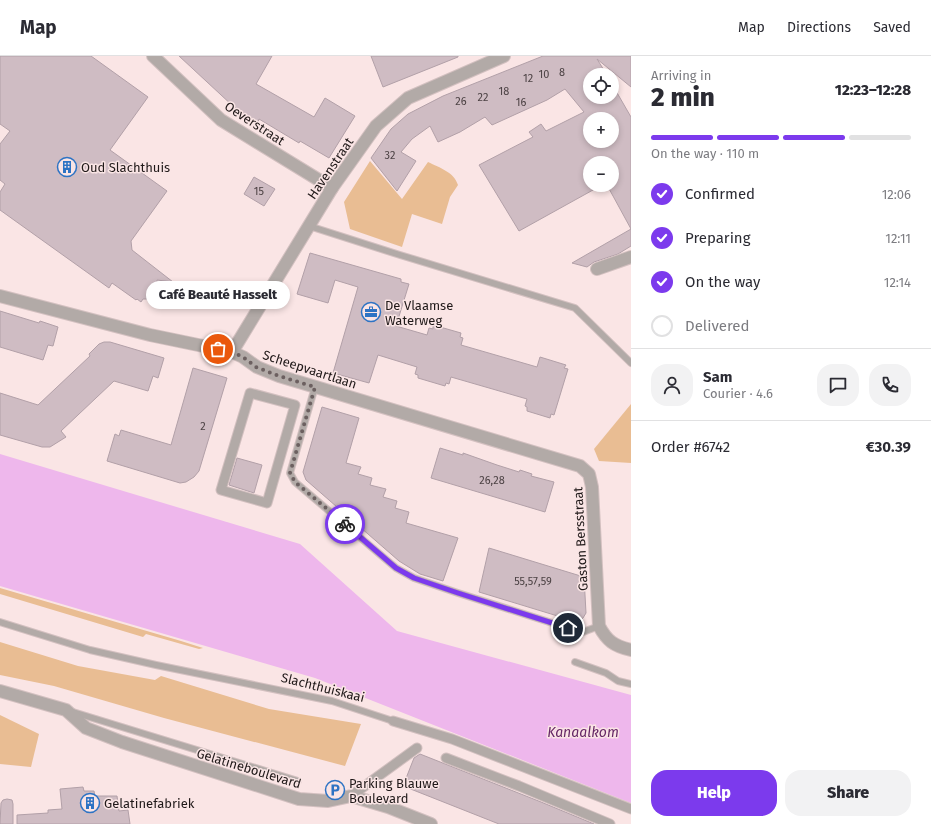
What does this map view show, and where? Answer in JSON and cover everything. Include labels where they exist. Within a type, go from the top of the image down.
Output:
[{"type":"street","name":"Oeverstraat","points":[[153,56],[221,120],[332,188]]},
{"type":"street","name":"Havenstraat","points":[[232,352],[332,188],[376,126],[408,98],[504,56]]},
{"type":"street","points":[[597,269],[631,257]]},
{"type":"street","name":"Scheepvaartlaan","points":[[0,296],[142,333],[232,352],[243,357],[256,367],[279,376],[574,464],[586,470]]},
{"type":"street","points":[[250,392],[295,405],[267,503],[221,490],[250,392]]},
{"type":"street","name":"Gaston Bersstraat","points":[[586,470],[591,479],[592,487],[599,626]]},
{"type":"street","points":[[599,626],[604,636],[625,648]]},
{"type":"street","points":[[0,691],[66,710]]},
{"type":"street","name":"Gelatineboulevard","points":[[66,710],[86,728],[122,742],[299,799],[328,801],[351,796],[382,805],[431,824]]},
{"type":"street","name":"Slachthuiskaai","points":[[393,721],[452,739],[631,809]]},
{"type":"street","points":[[351,796],[417,748]]},
{"type":"street","points":[[446,758],[519,786],[610,824]]},
{"type":"lane","points":[[309,226],[575,308],[631,363]]},
{"type":"lane","points":[[315,387],[290,473],[295,482],[396,568],[414,578],[568,628],[583,632],[599,626]]},
{"type":"lane","name":"Slachthuiskaai","points":[[0,622],[90,650],[332,701],[393,721]]},
{"type":"lane","points":[[575,662],[606,673],[618,681],[631,684]]},
{"type":"lane","points":[[66,710],[298,781]]},
{"type":"shaded area","points":[[370,161],[402,199],[428,162],[442,168],[450,174],[458,185],[450,197],[442,224],[412,214],[402,247],[350,229],[344,202]]},
{"type":"shaded area","points":[[631,404],[631,463],[599,461],[594,449]]},
{"type":"shaded area","points":[[0,588],[203,648],[199,649],[146,634],[143,637],[0,594]]},
{"type":"shaded area","points":[[0,642],[78,666],[155,680],[161,676],[269,709],[361,724],[345,766],[164,718],[54,686],[0,675]]},
{"type":"shaded area","points":[[0,715],[39,734],[31,767],[0,764]]},
{"type":"water","name":"Kanaalkom","points":[[0,454],[300,544],[397,631],[631,695],[631,803],[315,678],[0,586]]},
{"type":"building","name":"Oud Slachthuis","points":[[0,56],[91,56],[148,97],[110,150],[167,191],[131,241],[132,250],[173,282],[157,280],[157,287],[153,286],[152,293],[148,293],[147,299],[143,299],[141,302],[137,299],[136,300],[112,283],[109,288],[0,210],[0,192],[5,184],[0,180],[0,144],[10,131],[0,124]]},
{"type":"building","points":[[179,56],[272,56],[256,84],[314,117],[325,98],[355,116],[329,158],[300,141],[299,143],[259,119],[258,122],[234,107]]},
{"type":"building","points":[[371,56],[458,56],[458,57],[383,87]]},
{"type":"building","points":[[543,56],[631,56],[631,87],[619,77],[619,68],[608,68],[597,59],[603,68],[583,68],[583,104],[619,104],[619,96],[631,117],[631,229],[611,192],[619,192],[619,156],[583,156],[583,192],[589,192],[519,231],[479,165],[533,137],[529,132],[541,124],[546,131],[583,112],[583,148],[619,148],[619,112],[584,112],[565,89],[547,100],[492,125],[485,117],[460,132],[438,142],[430,126],[412,139],[401,152],[416,161],[397,191],[371,158],[391,129],[408,114],[443,96]]},
{"type":"building","points":[[254,177],[275,189],[264,206],[244,194]]},
{"type":"building","points":[[631,229],[631,246],[618,254],[594,262],[587,267],[572,263]]},
{"type":"building","points":[[310,253],[401,279],[401,282],[409,284],[396,326],[427,335],[429,328],[433,329],[433,325],[461,333],[460,337],[463,338],[461,345],[537,367],[540,357],[566,365],[564,368],[568,369],[554,415],[551,414],[550,418],[527,411],[527,407],[525,406],[527,399],[451,377],[449,384],[446,383],[445,386],[418,378],[418,375],[415,374],[417,367],[378,355],[369,383],[333,373],[358,287],[335,280],[328,303],[297,294]]},
{"type":"building","points":[[0,311],[58,327],[53,346],[48,345],[43,360],[0,347]]},
{"type":"building","points":[[110,342],[164,358],[158,378],[153,376],[148,391],[114,381],[61,431],[66,437],[50,447],[42,447],[0,435],[0,393],[38,405],[90,356],[89,354],[99,344]]},
{"type":"building","points":[[193,368],[227,378],[199,471],[194,477],[186,482],[180,483],[107,461],[115,434],[119,436],[121,430],[171,445]]},
{"type":"building","points":[[322,407],[359,418],[346,463],[361,467],[358,474],[372,478],[370,485],[386,489],[383,497],[397,501],[395,508],[409,512],[406,523],[458,538],[443,581],[420,574],[399,561],[306,480],[303,472]]},
{"type":"building","points":[[440,448],[463,455],[463,453],[519,472],[520,470],[532,474],[531,476],[554,482],[545,512],[431,478]]},
{"type":"building","points":[[237,458],[262,465],[254,493],[229,485]]},
{"type":"building","points":[[489,548],[584,577],[586,613],[583,618],[580,621],[574,621],[479,592]]},
{"type":"building","points":[[420,754],[594,824],[499,824],[403,786],[414,758]]},
{"type":"building","name":"Gelatinefabriek","points":[[83,787],[84,791],[94,791],[95,796],[117,796],[119,811],[128,810],[130,824],[17,824],[17,815],[48,813],[48,810],[62,809],[60,789]]},
{"type":"building","points":[[3,800],[12,800],[13,804],[13,824],[0,824],[1,803]]},
{"type":"way so far","points":[[218,349],[232,352],[243,357],[256,367],[315,387],[290,473],[295,482],[345,524]]},
{"type":"place","name":"Oud Slachthuis","points":[[67,167]]},
{"type":"place","name":"De Vlaamse Waterweg","points":[[371,312]]},
{"type":"place","name":"Café Beauté Hasselt","points":[[218,349]]},
{"type":"place","name":"Parking Blauwe Boulevard","points":[[335,790]]},
{"type":"place","name":"Gelatinefabriek","points":[[90,803]]},
{"type":"route","points":[[345,524],[396,568],[414,578],[568,628]]}]
